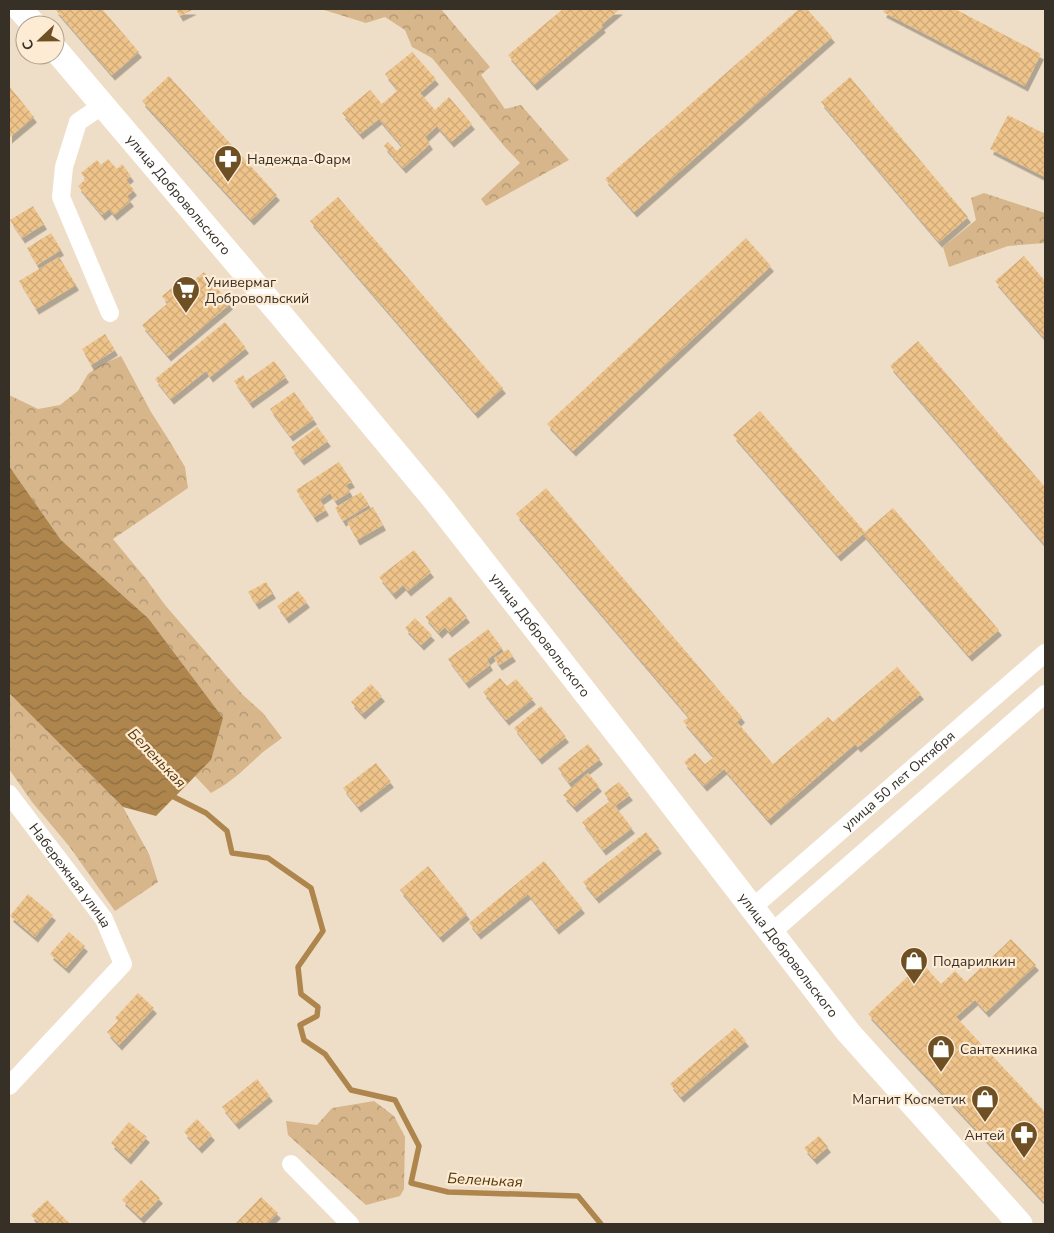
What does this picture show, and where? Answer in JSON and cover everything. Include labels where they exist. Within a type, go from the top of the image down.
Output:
[{"type":"street","name":"улица Добровольского","points":[[65,61],[281,314],[435,500],[848,1032],[1020,1224]]},
{"type":"street","points":[[103,105],[78,122],[64,167],[61,197],[110,313]]},
{"type":"street","name":"улица 50 лет Октября","points":[[752,908],[1045,653]]},
{"type":"street","points":[[772,933],[1045,694]]},
{"type":"street","name":"Набережная улица","points":[[9,794],[104,919],[122,964],[9,1086]]},
{"type":"street","points":[[291,1164],[350,1224]]},
{"type":"green space","points":[[321,9],[441,9],[490,67],[481,75],[505,109],[521,105],[569,160],[486,206],[481,199],[520,163],[432,58],[412,47],[405,30],[385,17],[366,23]]},
{"type":"green space","points":[[984,193],[1045,213],[1045,243],[1008,246],[949,267],[943,247],[976,220],[971,198]]},
{"type":"green space","points":[[121,356],[151,412],[185,467],[188,488],[113,539],[165,605],[243,695],[263,713],[282,738],[239,774],[211,793],[195,776],[211,760],[148,618],[61,540],[9,466],[9,395],[38,409],[60,405],[78,391],[88,374],[99,366]]},
{"type":"green space","points":[[9,693],[123,807],[149,854],[158,882],[115,911],[69,846],[32,802],[9,769]]},
{"type":"green space","points":[[374,1101],[394,1116],[405,1137],[404,1189],[400,1196],[366,1205],[288,1135],[286,1121],[317,1125],[332,1108]]},
{"type":"water","points":[[9,466],[61,540],[148,618],[223,718],[211,760],[156,816],[123,807],[9,693]]},
{"type":"building","points":[[55,9],[102,9],[139,52],[112,75],[65,21],[65,15],[60,15]]},
{"type":"building","points":[[176,9],[194,9],[180,16]]},
{"type":"building","points":[[563,9],[620,9],[601,25],[603,27],[534,85],[508,55]]},
{"type":"building","points":[[799,9],[807,9],[832,37],[634,212],[605,179]]},
{"type":"building","points":[[885,9],[955,9],[1041,54],[1025,86],[883,12]]},
{"type":"building","points":[[412,52],[436,79],[420,93],[435,110],[449,97],[472,124],[451,142],[437,126],[425,137],[430,144],[403,168],[384,146],[388,142],[397,151],[402,146],[379,119],[360,134],[342,113],[370,90],[382,104],[398,90],[385,74]]},
{"type":"building","points":[[169,76],[277,195],[251,220],[142,101]]},
{"type":"building","points":[[850,77],[968,217],[939,242],[821,102]]},
{"type":"building","points":[[9,86],[34,117],[9,138]]},
{"type":"building","points":[[1008,115],[1045,134],[1045,177],[990,149]]},
{"type":"building","points":[[108,159],[117,169],[122,164],[131,176],[126,180],[134,190],[127,196],[131,201],[114,215],[109,209],[102,215],[78,186],[86,179],[81,173],[97,160],[101,165]]},
{"type":"building","points":[[338,197],[503,388],[475,413],[310,221]]},
{"type":"building","points":[[33,206],[44,224],[22,238],[10,220]]},
{"type":"building","points":[[51,233],[61,250],[37,265],[27,248]]},
{"type":"building","points":[[746,238],[771,266],[573,451],[547,424]]},
{"type":"building","points":[[1024,256],[1045,281],[1045,339],[995,281]]},
{"type":"building","points":[[59,257],[76,285],[36,309],[19,281]]},
{"type":"building","name":"Универмаг Добровольский","points":[[204,272],[230,304],[168,356],[142,325],[168,303],[162,296],[188,275],[193,281]]},
{"type":"building","points":[[225,322],[246,348],[210,377],[206,371],[171,399],[155,379]]},
{"type":"building","points":[[105,334],[115,350],[91,365],[82,349]]},
{"type":"building","points":[[918,341],[1045,487],[1045,545],[890,366]]},
{"type":"building","points":[[274,361],[286,377],[250,403],[234,381],[243,375],[246,381]]},
{"type":"building","points":[[294,392],[314,419],[290,436],[270,409]]},
{"type":"building","points":[[760,411],[865,532],[893,508],[999,630],[969,656],[863,534],[838,556],[733,435]]},
{"type":"building","points":[[317,427],[328,441],[301,460],[291,447]]},
{"type":"building","points":[[339,462],[352,482],[346,485],[350,492],[335,501],[330,493],[320,500],[326,510],[314,517],[296,490]]},
{"type":"building","points":[[546,488],[742,717],[737,722],[773,764],[828,717],[833,722],[897,667],[921,694],[858,747],[855,744],[768,820],[724,769],[704,786],[684,762],[695,753],[705,764],[714,757],[683,721],[689,717],[516,514]]},
{"type":"building","points":[[361,492],[369,505],[343,521],[335,508]]},
{"type":"building","points":[[373,507],[383,525],[357,540],[347,522]]},
{"type":"building","points":[[414,550],[431,572],[408,591],[403,585],[393,594],[379,577]]},
{"type":"building","points":[[266,582],[273,593],[256,604],[248,592]]},
{"type":"building","points":[[298,591],[307,602],[286,618],[277,606]]},
{"type":"building","points":[[450,596],[467,617],[449,632],[445,627],[439,633],[425,617]]},
{"type":"building","points":[[415,618],[432,635],[421,645],[405,628]]},
{"type":"building","points":[[488,629],[502,648],[487,660],[490,665],[466,683],[448,659]]},
{"type":"building","points":[[508,649],[513,656],[499,665],[494,658]]},
{"type":"building","points":[[500,678],[507,686],[516,679],[533,699],[506,720],[483,692]]},
{"type":"building","points":[[371,684],[382,696],[362,714],[351,702]]},
{"type":"building","points":[[541,706],[566,737],[539,759],[514,728]]},
{"type":"building","points":[[588,744],[600,759],[569,783],[558,768]]},
{"type":"building","points":[[376,763],[391,782],[358,807],[343,788]]},
{"type":"building","points":[[588,773],[599,786],[574,807],[563,795]]},
{"type":"building","points":[[619,782],[630,795],[615,806],[632,828],[603,850],[582,822],[610,801],[604,793]]},
{"type":"building","points":[[646,832],[659,848],[596,898],[583,882]]},
{"type":"building","points":[[544,861],[582,908],[556,929],[528,894],[478,934],[469,923]]},
{"type":"building","points":[[428,866],[467,914],[440,937],[400,890]]},
{"type":"building","points":[[28,894],[53,915],[35,937],[10,916]]},
{"type":"building","points":[[69,932],[85,946],[66,968],[50,954]]},
{"type":"building","points":[[1011,939],[1036,965],[986,1012],[975,1000],[956,1017],[1045,1112],[1045,1203],[868,1014],[922,963],[941,984],[955,971],[966,982]]},
{"type":"building","points":[[138,993],[154,1008],[119,1045],[107,1032],[118,1021],[115,1018]]},
{"type":"building","points":[[735,1028],[746,1041],[681,1097],[670,1084]]},
{"type":"building","points":[[257,1079],[270,1096],[236,1124],[222,1107]]},
{"type":"building","points":[[197,1119],[212,1135],[199,1148],[184,1132]]},
{"type":"building","points":[[129,1122],[147,1137],[128,1159],[111,1143]]},
{"type":"building","points":[[819,1136],[828,1147],[814,1159],[804,1148]]},
{"type":"building","points":[[141,1180],[160,1198],[141,1218],[122,1200]]},
{"type":"building","points":[[261,1197],[278,1213],[267,1224],[235,1224]]},
{"type":"building","points":[[47,1200],[70,1224],[40,1224],[31,1215]]},
{"type":"waterway","name":"Беленькая","points":[[169,791],[174,797],[206,813],[227,831],[232,853],[268,858],[311,888],[323,931],[298,967],[301,994],[318,1007],[317,1016],[300,1025],[304,1040],[325,1054],[351,1090],[395,1100],[419,1146],[411,1183],[448,1192],[578,1196],[601,1224]]},
{"type":"place","name":"Надежда-Фарм","points":[[228,183]]},
{"type":"place","name":"Универмаг Добровольский","points":[[186,314]]},
{"type":"place","name":"Подарилкин","points":[[914,985]]},
{"type":"place","name":"Сантехника","points":[[941,1073]]},
{"type":"place","name":"Магнит Косметик","points":[[985,1123]]},
{"type":"place","name":"Антей","points":[[1024,1159]]}]
